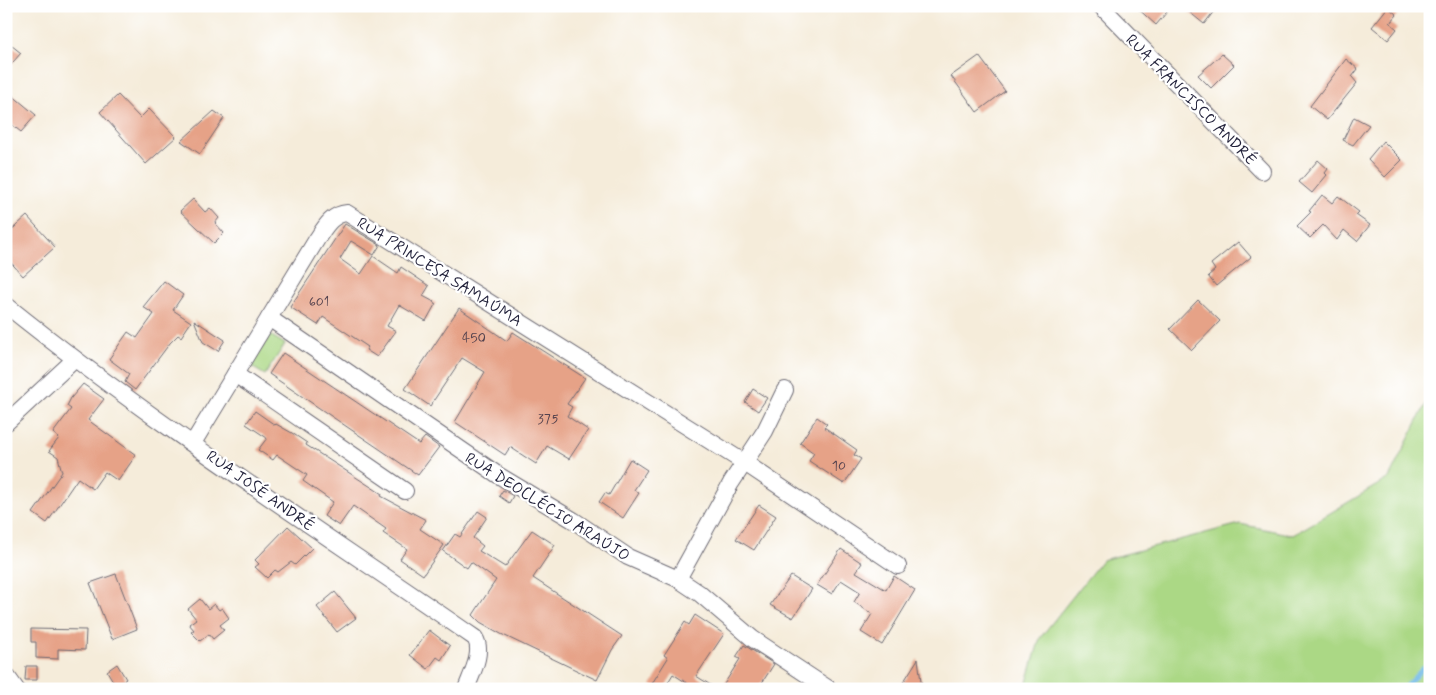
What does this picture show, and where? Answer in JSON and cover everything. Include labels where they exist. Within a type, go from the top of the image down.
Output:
[{"type":"street","name":"RUA FRANCISCO ANDRÉ","points":[[1106,8],[1262,171]]},
{"type":"street","name":"RUA PRINCESA SAMAÚMA","points":[[193,443],[325,226],[340,213],[347,213],[745,463]]},
{"type":"street","name":"RUA JOSÉ ANDRÉ","points":[[6,305],[74,360],[476,638],[479,644],[479,651],[466,689]]},
{"type":"street","name":"RUA DEOCLÉCIO ARAÚJO","points":[[269,318],[498,475],[574,520],[628,558],[678,579],[699,593],[753,639],[829,689]]},
{"type":"street","points":[[6,423],[74,360]]},
{"type":"street","points":[[235,374],[405,491]]},
{"type":"street","points":[[678,579],[712,516],[765,431],[785,390]]},
{"type":"street","points":[[745,463],[898,566]]},
{"type":"street","points":[[6,675],[16,689]]},
{"type":"green space","points":[[270,335],[285,344],[265,375],[250,366]]},
{"type":"green space","points":[[1430,396],[1430,689],[1025,689],[1040,638],[1102,560],[1240,524],[1293,535],[1389,478]]},
{"type":"building","points":[[1135,6],[1172,6],[1156,25]]},
{"type":"building","points":[[1182,6],[1218,6],[1204,24]]},
{"type":"building","points":[[1388,7],[1397,15],[1390,23],[1397,29],[1388,40],[1372,27]]},
{"type":"building","points":[[11,45],[21,53],[6,70],[6,51]]},
{"type":"building","points":[[1222,54],[1234,65],[1211,88],[1198,75]]},
{"type":"building","points":[[979,56],[1005,91],[977,112],[951,76]]},
{"type":"building","points":[[1346,59],[1358,69],[1352,77],[1357,83],[1327,120],[1310,106]]},
{"type":"building","points":[[6,90],[36,115],[21,132],[6,120]]},
{"type":"building","points":[[118,95],[140,118],[149,109],[176,137],[146,164],[100,112]]},
{"type":"building","points":[[214,111],[224,118],[200,154],[181,141]]},
{"type":"building","points":[[1354,117],[1369,125],[1353,145],[1343,140]]},
{"type":"building","points":[[1383,141],[1402,160],[1385,177],[1368,159]]},
{"type":"building","points":[[1318,160],[1328,169],[1325,173],[1327,175],[1312,193],[1299,182]]},
{"type":"building","points":[[1322,195],[1332,203],[1338,196],[1359,212],[1356,215],[1370,225],[1357,241],[1344,230],[1337,240],[1323,225],[1310,238],[1297,226],[1311,212],[1309,211]]},
{"type":"building","points":[[193,199],[205,212],[210,208],[219,218],[215,223],[224,233],[214,243],[180,211]]},
{"type":"building","points":[[27,216],[55,247],[23,276],[6,257],[6,235]]},
{"type":"building","points":[[345,224],[380,245],[374,255],[351,241],[340,259],[361,274],[373,256],[398,273],[401,267],[429,286],[423,296],[436,303],[426,321],[399,305],[387,326],[396,331],[377,357],[366,350],[368,347],[323,317],[318,325],[290,307]]},
{"type":"building","points":[[1238,242],[1251,257],[1216,286],[1208,276],[1215,270],[1211,264]]},
{"type":"building","points":[[164,281],[183,295],[173,310],[191,322],[181,337],[178,335],[170,343],[135,390],[125,382],[129,374],[109,359],[128,332],[137,338],[154,314],[143,307]]},
{"type":"building","points":[[1198,300],[1220,321],[1192,350],[1170,329]]},
{"type":"building","points":[[459,308],[507,341],[513,332],[585,378],[567,404],[572,407],[567,416],[588,430],[569,459],[547,446],[536,464],[510,447],[505,455],[455,422],[485,372],[462,358],[430,406],[405,389]]},
{"type":"building","points":[[194,320],[225,340],[218,351],[203,342]]},
{"type":"building","points":[[283,353],[419,444],[425,437],[439,447],[418,475],[269,374]]},
{"type":"building","points":[[83,384],[104,399],[88,420],[136,455],[118,481],[105,472],[93,489],[78,478],[47,523],[33,513],[62,472],[58,457],[49,451],[59,438],[53,433],[71,409],[67,406],[71,398]]},
{"type":"building","points":[[753,389],[767,398],[758,411],[745,402]]},
{"type":"building","points":[[255,411],[307,443],[306,445],[382,494],[381,496],[426,520],[420,529],[444,545],[423,575],[400,559],[407,549],[383,533],[386,529],[353,506],[339,526],[324,516],[333,502],[303,481],[307,475],[277,455],[273,460],[258,450],[267,438],[246,424]]},
{"type":"building","points":[[817,417],[827,424],[824,427],[857,450],[854,455],[861,459],[844,484],[809,461],[814,453],[800,443]]},
{"type":"building","points":[[630,459],[647,470],[634,490],[639,493],[623,518],[599,502],[605,493],[609,495]]},
{"type":"building","points":[[503,490],[513,496],[509,503],[499,496]]},
{"type":"building","points":[[759,505],[776,516],[754,550],[736,539]]},
{"type":"building","points":[[478,511],[487,517],[473,538],[483,546],[479,551],[505,567],[532,530],[555,545],[533,578],[622,636],[612,650],[597,680],[501,634],[480,622],[473,615],[496,580],[471,562],[467,568],[443,551],[455,534],[460,537]]},
{"type":"building","points":[[288,526],[312,548],[295,565],[291,562],[278,572],[275,570],[267,578],[255,567],[259,564],[255,560]]},
{"type":"building","points":[[841,549],[862,563],[856,572],[886,590],[894,576],[915,590],[882,645],[861,632],[872,614],[854,602],[860,592],[841,580],[832,594],[817,585]]},
{"type":"building","points":[[116,574],[137,629],[112,639],[90,583]]},
{"type":"building","points":[[791,576],[812,589],[793,618],[770,605]]},
{"type":"building","points":[[335,592],[356,618],[337,632],[317,607]]},
{"type":"building","points":[[200,599],[208,609],[214,604],[219,610],[222,608],[229,618],[220,625],[224,630],[213,639],[209,634],[200,641],[191,632],[194,630],[189,624],[196,619],[188,609]]},
{"type":"building","points":[[695,615],[724,634],[696,676],[717,689],[696,689],[673,674],[664,689],[657,689],[651,685],[668,658],[664,655],[685,622],[689,625]]},
{"type":"building","points":[[31,629],[86,630],[85,650],[58,649],[58,659],[36,658],[36,642],[31,642]]},
{"type":"building","points":[[429,630],[450,646],[441,660],[437,657],[428,669],[410,655]]},
{"type":"building","points":[[744,645],[774,664],[758,689],[721,689],[740,659],[736,657]]},
{"type":"building","points":[[918,659],[922,689],[899,689]]},
{"type":"building","points":[[117,664],[126,679],[116,686],[107,671]]},
{"type":"building","points":[[26,666],[37,666],[37,680],[25,680]]},
{"type":"waterway","points":[[1403,689],[1430,661]]}]
